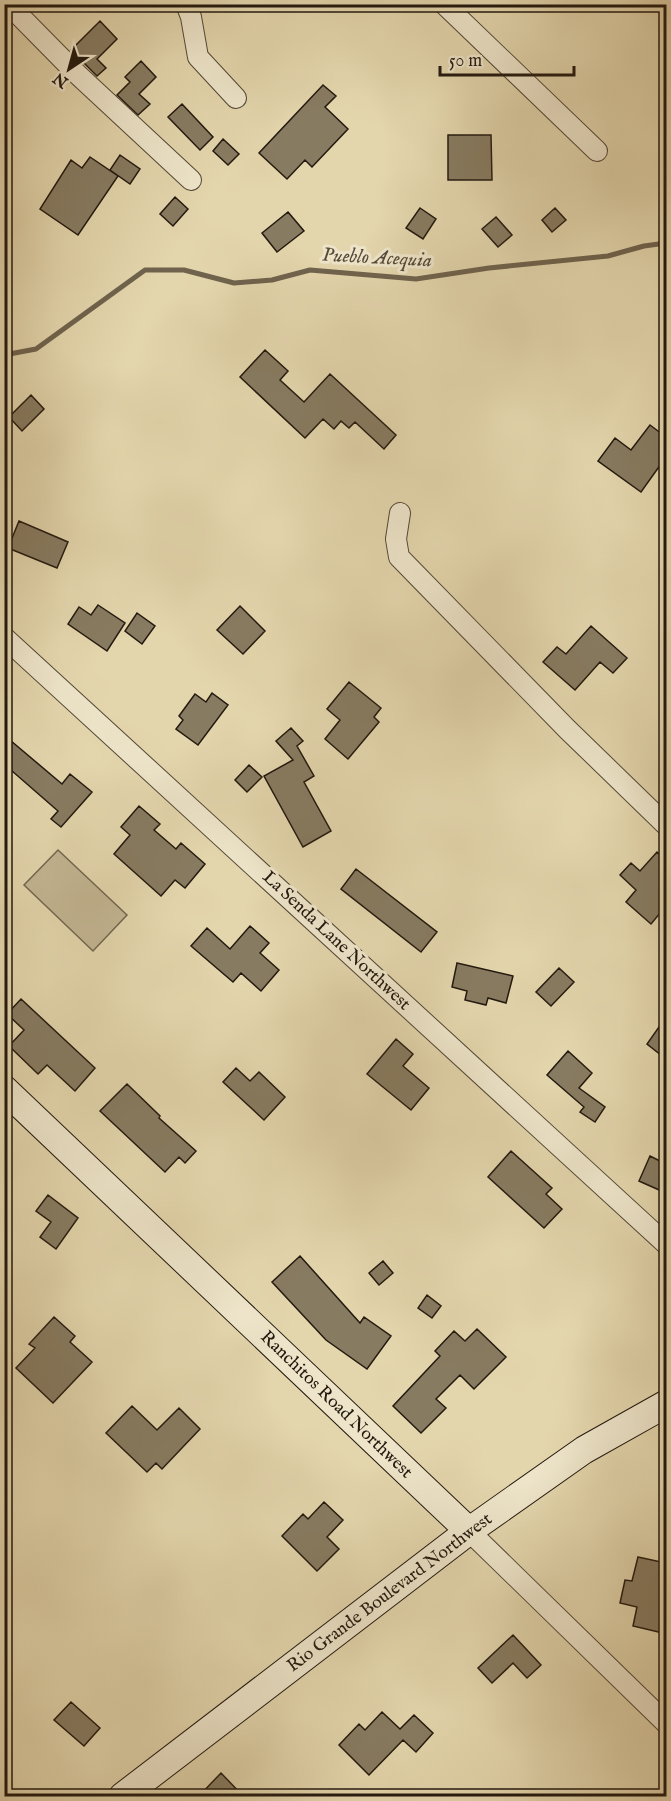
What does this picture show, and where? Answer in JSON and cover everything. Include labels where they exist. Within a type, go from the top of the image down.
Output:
[{"type":"street","points":[[8,4],[77,74],[191,180]]},
{"type":"street","points":[[186,4],[191,17],[198,57],[236,98]]},
{"type":"street","points":[[444,4],[597,151]]},
{"type":"street","points":[[400,513],[396,539],[399,557],[567,729],[666,825]]},
{"type":"street","name":"La Senda Lane Northwest","points":[[4,637],[666,1244]]},
{"type":"street","name":"Ranchitos Road Northwest","points":[[4,1089],[469,1532],[666,1724]]},
{"type":"street","name":"Rio Grande Boulevard Northwest","points":[[123,1797],[469,1532],[584,1450],[666,1404]]},
{"type":"shaded area","points":[[58,850],[127,915],[93,951],[24,885]]},
{"type":"building","points":[[100,21],[117,39],[97,59],[106,68],[97,76],[71,50]]},
{"type":"building","points":[[141,61],[156,77],[139,94],[150,104],[138,115],[117,95],[130,82],[125,77]]},
{"type":"building","points":[[323,85],[336,96],[325,107],[348,129],[312,167],[305,160],[287,179],[259,153]]},
{"type":"building","points":[[182,104],[213,137],[200,150],[168,117]]},
{"type":"building","points":[[448,135],[491,135],[492,180],[448,180]]},
{"type":"building","points":[[223,139],[239,154],[228,165],[213,151]]},
{"type":"building","points":[[120,155],[140,169],[130,184],[110,170]]},
{"type":"building","points":[[90,157],[118,176],[78,235],[40,209],[71,160],[82,168]]},
{"type":"building","points":[[175,197],[188,209],[173,226],[160,214]]},
{"type":"building","points":[[420,208],[436,219],[423,239],[406,228]]},
{"type":"building","points":[[555,208],[566,220],[552,232],[542,220]]},
{"type":"building","points":[[288,212],[304,231],[277,252],[262,233]]},
{"type":"building","points":[[496,217],[512,235],[498,247],[482,229]]},
{"type":"building","points":[[265,350],[288,371],[280,380],[304,402],[330,374],[396,435],[384,449],[355,422],[349,428],[341,421],[334,429],[323,419],[305,438],[240,377]]},
{"type":"building","points":[[31,395],[44,409],[22,431],[9,417]]},
{"type":"building","points":[[650,425],[666,437],[666,457],[641,492],[598,461],[615,438],[631,450]]},
{"type":"building","points":[[19,521],[68,542],[57,568],[8,548]]},
{"type":"building","points":[[98,605],[125,623],[107,651],[68,624],[79,607],[91,615]]},
{"type":"building","points":[[240,606],[265,631],[243,654],[217,630]]},
{"type":"building","points":[[137,613],[155,626],[142,644],[125,631]]},
{"type":"building","points":[[591,626],[627,658],[613,673],[600,662],[575,690],[543,662],[557,647],[566,654]]},
{"type":"building","points":[[349,682],[381,708],[374,717],[379,722],[348,759],[325,739],[340,720],[327,709]]},
{"type":"building","points":[[212,693],[228,705],[198,745],[176,729],[183,720],[179,716],[195,694],[206,702]]},
{"type":"building","points":[[291,728],[303,741],[297,746],[314,776],[304,782],[331,831],[303,847],[264,776],[293,760],[276,741]]},
{"type":"building","points":[[4,735],[62,784],[70,774],[92,792],[61,827],[51,819],[58,811],[4,764]]},
{"type":"building","points":[[249,765],[262,777],[247,792],[235,780]]},
{"type":"building","points":[[139,806],[160,824],[154,830],[176,849],[181,843],[205,864],[185,888],[175,880],[161,896],[114,854],[130,835],[121,827]]},
{"type":"building","points":[[657,852],[666,860],[666,906],[651,924],[626,902],[636,890],[620,875],[631,863],[640,871]]},
{"type":"building","points":[[356,869],[437,932],[421,952],[341,889]]},
{"type":"building","points":[[250,926],[269,943],[260,953],[279,970],[261,991],[241,973],[233,982],[191,946],[207,928],[230,949]]},
{"type":"building","points":[[457,963],[513,976],[506,1003],[488,998],[486,1005],[465,1000],[467,991],[452,987]]},
{"type":"building","points":[[559,968],[574,982],[551,1006],[536,992]]},
{"type":"building","points":[[21,999],[95,1068],[75,1091],[47,1065],[38,1074],[9,1046],[24,1030],[7,1014]]},
{"type":"building","points":[[666,1017],[666,1059],[647,1044]]},
{"type":"building","points":[[396,1039],[413,1054],[403,1066],[429,1088],[411,1110],[367,1074]]},
{"type":"building","points":[[568,1051],[592,1073],[579,1088],[605,1107],[595,1122],[580,1112],[584,1107],[547,1075]]},
{"type":"building","points":[[236,1068],[250,1081],[259,1072],[285,1097],[264,1120],[223,1082]]},
{"type":"building","points":[[127,1084],[160,1116],[159,1118],[196,1151],[185,1163],[179,1157],[165,1172],[100,1111]]},
{"type":"building","points":[[511,1151],[552,1188],[546,1194],[562,1209],[544,1228],[488,1177]]},
{"type":"building","points":[[650,1156],[666,1164],[666,1193],[639,1181]]},
{"type":"building","points":[[48,1195],[78,1218],[56,1249],[40,1237],[51,1222],[36,1211]]},
{"type":"building","points":[[300,1256],[360,1323],[364,1317],[391,1336],[367,1369],[326,1340],[272,1282]]},
{"type":"building","points":[[383,1261],[393,1273],[379,1285],[369,1273]]},
{"type":"building","points":[[427,1295],[441,1306],[432,1318],[418,1308]]},
{"type":"building","points":[[54,1317],[75,1336],[70,1342],[92,1362],[53,1403],[16,1368],[35,1348],[29,1344]]},
{"type":"building","points":[[477,1329],[506,1357],[474,1389],[460,1375],[436,1399],[446,1408],[421,1433],[393,1406],[440,1356],[435,1351],[454,1331],[465,1341]]},
{"type":"building","points":[[132,1406],[157,1430],[179,1408],[200,1429],[162,1469],[156,1463],[147,1472],[106,1433]]},
{"type":"building","points":[[324,1502],[343,1520],[327,1537],[339,1549],[317,1571],[282,1536],[303,1514],[308,1519]]},
{"type":"building","points":[[638,1557],[666,1563],[666,1630],[664,1629],[663,1633],[633,1626],[637,1607],[620,1603],[625,1580],[632,1581]]},
{"type":"building","points":[[513,1635],[541,1665],[527,1678],[513,1663],[492,1683],[478,1668]]},
{"type":"building","points":[[71,1702],[100,1728],[84,1746],[54,1720]]},
{"type":"building","points":[[382,1712],[400,1729],[414,1715],[433,1733],[416,1752],[403,1740],[369,1775],[339,1745],[359,1724],[365,1730]]},
{"type":"building","points":[[221,1773],[244,1797],[198,1797]]},
{"type":"waterway","name":"Pueblo Acequia","points":[[4,355],[36,349],[145,270],[184,270],[234,283],[272,280],[310,270],[416,279],[489,268],[608,256],[644,246],[666,243]]}]
